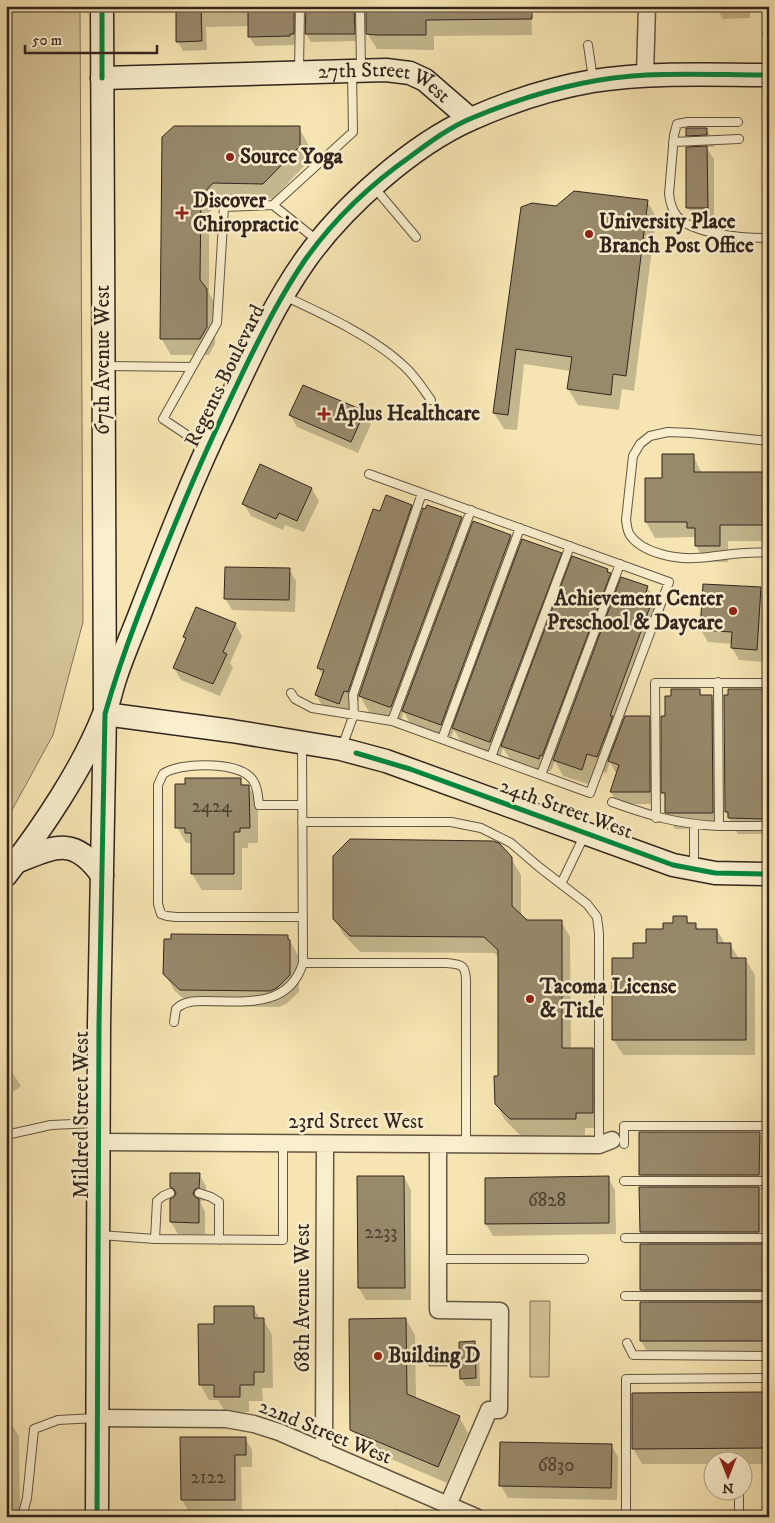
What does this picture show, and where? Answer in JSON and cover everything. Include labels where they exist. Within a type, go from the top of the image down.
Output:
[{"type":"main road","name":"67th Avenue West","points":[[102,6],[105,714]]},
{"type":"main road","name":"27th Street West","points":[[102,78],[386,70],[410,73],[425,80],[470,119],[525,99],[593,81],[645,76],[769,74]]},
{"type":"main road","name":"Regents Boulevard","points":[[11,868],[58,801],[105,714],[114,681],[152,581],[207,448],[256,344],[282,295],[306,258],[319,242],[338,220],[373,186],[393,168],[434,140],[470,119]]},
{"type":"main road","name":"24th Street West","points":[[105,714],[232,731],[341,749],[410,769],[653,859],[694,870],[736,874],[769,874]]},
{"type":"main road","name":"Mildred Street West","points":[[97,1517],[99,1024],[105,714]]},
{"type":"main road","points":[[11,868],[50,849],[64,847],[86,856],[102,875]]},
{"type":"street","points":[[645,76],[647,6]]},
{"type":"street","name":"23rd Street West","points":[[99,1132],[325,1144],[612,1143]]},
{"type":"street","name":"68th Avenue West","points":[[324,1452],[325,1144]]},
{"type":"street","points":[[438,1144],[438,1310],[500,1311],[499,1410],[489,1410],[448,1505]]},
{"type":"street","name":"22nd Street West","points":[[96,1418],[226,1419],[269,1428],[476,1517]]},
{"type":"lane","points":[[299,72],[300,6]]},
{"type":"lane","points":[[207,448],[163,419],[217,323],[224,207],[273,205],[353,132],[360,6]]},
{"type":"lane","points":[[588,45],[593,81]]},
{"type":"lane","points":[[738,122],[680,122],[675,126],[669,194],[673,209],[677,216],[698,229],[714,233],[769,238]]},
{"type":"lane","points":[[673,142],[739,139]]},
{"type":"lane","points":[[373,186],[416,236]]},
{"type":"lane","points":[[273,205],[319,242]]},
{"type":"lane","points":[[282,295],[340,324],[389,353],[412,374],[431,400]]},
{"type":"lane","points":[[103,366],[192,367]]},
{"type":"lane","points":[[769,441],[683,432],[662,433],[650,436],[640,444],[633,456],[626,520],[627,530],[636,541],[652,550],[670,556],[693,558],[741,552],[769,553]]},
{"type":"lane","points":[[291,693],[295,699],[312,708],[392,722],[590,793],[669,582],[370,474]]},
{"type":"lane","points":[[341,749],[354,714],[353,695],[422,492]]},
{"type":"lane","points":[[392,722],[471,510]]},
{"type":"lane","points":[[442,739],[520,528]]},
{"type":"lane","points":[[491,757],[570,546]]},
{"type":"lane","points":[[541,775],[620,564]]},
{"type":"lane","points":[[718,682],[719,826]]},
{"type":"lane","points":[[656,818],[655,683],[769,683]]},
{"type":"lane","points":[[174,1022],[176,1009],[186,1002],[259,1001],[277,995],[293,982],[301,969],[303,963],[302,743]]},
{"type":"lane","points":[[302,805],[259,805],[253,779],[239,771],[214,766],[186,766],[172,769],[163,774],[158,792],[158,904],[161,914],[176,917],[303,917]]},
{"type":"lane","points":[[612,802],[656,818],[694,825],[769,825]]},
{"type":"lane","points":[[302,822],[451,822],[486,830],[503,838],[594,911],[598,922],[612,1143]]},
{"type":"lane","points":[[694,825],[694,870]]},
{"type":"lane","points":[[561,884],[585,834]]},
{"type":"lane","points":[[303,963],[446,963],[459,964],[463,967],[466,982],[466,1144]]},
{"type":"lane","points":[[6,1135],[51,1125],[99,1132]]},
{"type":"lane","points":[[612,1143],[624,1126],[769,1126]]},
{"type":"lane","points":[[6,1130],[16,1132]]},
{"type":"lane","points":[[98,1235],[156,1239],[283,1240],[283,1143]]},
{"type":"lane","points":[[624,1181],[769,1181]]},
{"type":"lane","points":[[156,1239],[157,1201],[170,1193]]},
{"type":"lane","points":[[199,1193],[211,1197],[218,1202],[219,1240]]},
{"type":"lane","points":[[625,1238],[769,1238]]},
{"type":"lane","points":[[437,1259],[584,1259]]},
{"type":"lane","points":[[625,1296],[769,1296]]},
{"type":"lane","points":[[627,1343],[633,1355],[769,1356]]},
{"type":"lane","points":[[626,1517],[626,1379],[769,1378]]},
{"type":"lane","name":"22nd Street West","points":[[22,1517],[27,1498],[34,1429],[58,1420],[96,1418]]},
{"type":"lane","points":[[739,1500],[739,1517]]},
{"type":"shaded area","points":[[6,6],[80,6],[83,622],[53,735],[6,821]]},
{"type":"shaded area","points":[[530,1301],[550,1301],[549,1377],[530,1377]]},
{"type":"shaded area","points":[[428,1353],[458,1353],[458,1366],[429,1366]]},
{"type":"building","points":[[176,6],[201,6],[202,41],[176,42]]},
{"type":"building","points":[[248,6],[289,6],[289,10],[294,10],[294,34],[290,34],[290,36],[248,37]]},
{"type":"building","points":[[334,6],[354,6],[355,34],[305,34],[306,10],[334,10]]},
{"type":"building","points":[[366,6],[532,6],[532,19],[426,20],[426,35],[377,35],[366,34]]},
{"type":"building","points":[[174,126],[300,126],[300,146],[263,184],[213,183],[201,196],[200,280],[207,289],[207,327],[200,339],[160,339],[162,137]]},
{"type":"building","points":[[686,128],[707,128],[707,135],[686,136]]},
{"type":"building","points":[[707,146],[708,208],[686,208],[686,147]]},
{"type":"building","points":[[574,191],[648,200],[626,376],[613,374],[611,395],[567,389],[572,357],[516,349],[508,415],[493,413],[521,207],[532,203],[556,206]]},
{"type":"building","points":[[303,385],[365,411],[351,442],[289,415]]},
{"type":"building","points":[[662,454],[694,454],[694,472],[769,472],[769,525],[720,525],[720,546],[695,546],[695,528],[687,528],[687,522],[645,522],[645,478],[662,478]]},
{"type":"building","points":[[260,464],[312,488],[297,521],[279,513],[276,519],[242,504]]},
{"type":"building","points":[[386,495],[412,505],[348,692],[344,691],[339,704],[315,695],[324,670],[317,668],[373,509],[380,511]]},
{"type":"building","points":[[427,505],[462,517],[391,707],[389,707],[359,696],[423,508],[425,509]]},
{"type":"building","points":[[473,521],[511,535],[441,725],[402,711]]},
{"type":"building","points":[[522,539],[562,553],[489,742],[452,728]]},
{"type":"building","points":[[572,556],[608,569],[607,572],[611,573],[542,756],[540,755],[539,759],[501,746]]},
{"type":"building","points":[[225,567],[290,568],[289,600],[224,599]]},
{"type":"building","points":[[621,577],[648,586],[643,601],[651,604],[597,757],[587,754],[582,770],[553,760]]},
{"type":"building","name":"Achievement Center Preschool & Daycare","points":[[703,584],[761,587],[757,650],[731,648],[732,632],[700,630]]},
{"type":"building","points":[[196,607],[236,623],[223,652],[227,654],[213,684],[173,668],[186,638],[183,637]]},
{"type":"building","points":[[671,689],[700,689],[700,695],[712,695],[713,813],[665,813],[665,793],[661,793],[661,716],[665,716],[665,696],[671,696]]},
{"type":"building","points":[[728,689],[764,689],[764,819],[728,818],[728,812],[725,812],[724,695],[728,695]]},
{"type":"building","points":[[625,716],[650,716],[650,792],[610,792],[619,765],[608,761]]},
{"type":"building","points":[[185,778],[241,778],[241,785],[249,785],[250,828],[240,828],[240,832],[234,832],[234,874],[191,874],[191,833],[185,833],[185,828],[175,828],[175,784],[185,784]]},
{"type":"building","name":"Tacoma License & Title","points":[[350,839],[493,841],[499,843],[512,857],[512,906],[527,920],[562,920],[562,1048],[593,1048],[593,1113],[576,1113],[576,1119],[510,1119],[495,1104],[494,1076],[498,1076],[498,950],[484,937],[350,936],[333,919],[333,856]]},
{"type":"building","points":[[673,916],[687,916],[687,923],[696,923],[696,929],[717,929],[717,943],[731,943],[731,958],[746,958],[746,1040],[612,1040],[612,958],[633,958],[633,943],[646,943],[646,929],[663,929],[663,923],[673,923]]},
{"type":"building","points":[[171,934],[288,935],[290,940],[290,975],[277,988],[270,991],[180,990],[163,974],[164,939],[171,939]]},
{"type":"building","points":[[639,1132],[760,1132],[759,1175],[639,1175]]},
{"type":"building","points":[[170,1173],[200,1173],[199,1188],[195,1189],[193,1194],[199,1199],[199,1223],[170,1222],[170,1199],[176,1193],[170,1187]]},
{"type":"building","points":[[357,1176],[404,1176],[405,1288],[358,1288]]},
{"type":"building","points":[[609,1176],[609,1223],[485,1224],[485,1178]]},
{"type":"building","points":[[639,1187],[759,1187],[759,1232],[640,1232]]},
{"type":"building","points":[[640,1244],[769,1244],[769,1290],[640,1290]]},
{"type":"building","points":[[640,1302],[769,1302],[769,1341],[640,1341]]},
{"type":"building","points":[[214,1306],[254,1306],[254,1318],[264,1318],[264,1372],[254,1372],[254,1385],[240,1385],[240,1397],[214,1397],[214,1385],[199,1385],[198,1324],[214,1324]]},
{"type":"building","name":"Building D","points":[[406,1318],[407,1394],[460,1416],[438,1467],[350,1430],[349,1319]]},
{"type":"building","points":[[475,1341],[476,1378],[460,1379],[459,1342]]},
{"type":"building","points":[[769,1392],[769,1448],[632,1449],[632,1393]]},
{"type":"building","points":[[180,1437],[246,1437],[246,1455],[235,1455],[235,1500],[181,1500]]},
{"type":"building","points":[[500,1442],[612,1444],[611,1488],[499,1486]]},
{"type":"cycle path","points":[[102,6],[102,78]]},
{"type":"cycle path","points":[[97,1517],[99,1024],[105,714],[140,609],[219,422],[272,314],[296,273],[316,245],[341,216],[368,190],[440,135],[464,122],[514,102],[579,84],[624,77],[661,74],[769,75]]},
{"type":"cycle path","points":[[356,753],[410,769],[673,865],[715,873],[769,874]]},
{"type":"place","name":"Source Yoga","points":[[230,157]]},
{"type":"place","name":"Discover Chiropractic","points":[[182,213]]},
{"type":"place","name":"University Place Branch Post Office","points":[[589,234]]},
{"type":"place","name":"Aplus Healthcare","points":[[324,414]]},
{"type":"place","name":"Achievement Center Preschool & Daycare","points":[[733,611]]},
{"type":"place","name":"Tacoma License & Title","points":[[530,999]]},
{"type":"place","name":"Building D","points":[[378,1356]]}]
